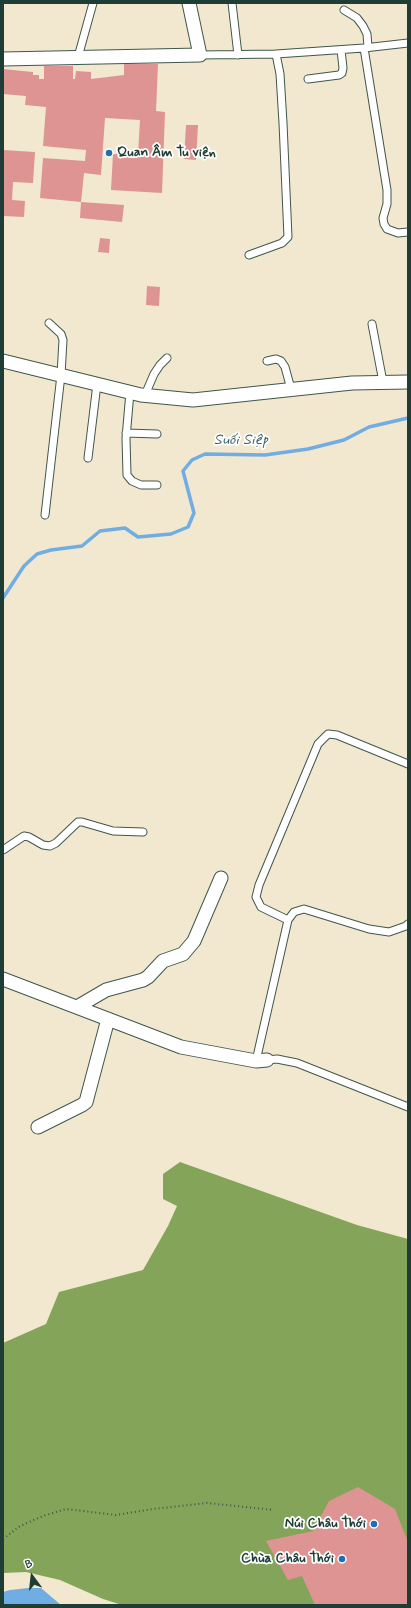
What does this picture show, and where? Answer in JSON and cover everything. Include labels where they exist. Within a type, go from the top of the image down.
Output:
[{"type":"street","points":[[3,59],[200,55],[189,3]]},
{"type":"street","points":[[3,361],[130,392],[193,400],[352,383],[408,382]]},
{"type":"street","points":[[77,1007],[106,990],[143,980],[148,977],[163,961],[183,954],[194,941],[222,878]]},
{"type":"street","points":[[3,979],[181,1047],[261,1060]]},
{"type":"street","points":[[38,1127],[86,1102],[108,1019]]},
{"type":"lane","points":[[78,58],[93,3]]},
{"type":"lane","points":[[232,3],[238,55]]},
{"type":"lane","points":[[344,10],[357,18],[367,34],[366,48],[387,190],[387,204],[383,218],[384,224],[387,229],[398,233],[408,232]]},
{"type":"lane","points":[[200,55],[276,54],[366,48],[408,43]]},
{"type":"lane","points":[[308,79],[339,75],[342,73],[343,68],[341,50]]},
{"type":"lane","points":[[249,255],[282,243],[288,237],[280,74],[276,54]]},
{"type":"lane","points":[[45,515],[61,375],[63,340],[61,334],[49,323]]},
{"type":"lane","points":[[372,324],[383,382]]},
{"type":"lane","points":[[145,395],[157,369],[167,358]]},
{"type":"lane","points":[[267,361],[276,359],[281,361],[285,367],[291,389]]},
{"type":"lane","points":[[88,458],[97,384]]},
{"type":"lane","points":[[130,392],[126,433],[127,475],[132,481],[141,484],[157,485]]},
{"type":"lane","points":[[126,433],[157,434]]},
{"type":"lane","points":[[288,920],[261,907],[256,897],[259,885],[318,744],[328,734],[337,735],[408,764]]},
{"type":"lane","points":[[3,850],[24,836],[44,845],[50,846],[56,843],[78,822],[113,832],[143,832]]},
{"type":"lane","points":[[408,924],[389,932],[368,929],[304,909],[294,912],[288,920],[261,1060],[277,1059],[297,1063],[408,1107]]},
{"type":"path","points":[[3,1539],[20,1526],[43,1516],[66,1509],[116,1515],[207,1503],[274,1510]]},
{"type":"green space","points":[[180,1162],[357,1225],[408,1239],[408,1605],[122,1605],[103,1599],[60,1580],[26,1572],[3,1573],[3,1343],[46,1324],[59,1292],[143,1270],[168,1226],[177,1206],[163,1199],[163,1174]]},
{"type":"water","points":[[28,1588],[41,1588],[61,1605],[3,1605],[3,1592]]},
{"type":"building","points":[[124,64],[158,64],[156,111],[165,112],[162,193],[111,190],[113,154],[138,155],[140,120],[105,118],[101,175],[84,173],[81,202],[40,198],[43,158],[85,161],[86,150],[43,146],[46,107],[25,105],[26,96],[3,94],[3,69],[33,72],[33,75],[39,75],[39,79],[44,79],[44,66],[73,66],[73,79],[75,79],[76,71],[91,72],[91,79],[124,75]]},
{"type":"building","points":[[186,125],[198,125],[196,160],[184,159]]},
{"type":"building","points":[[3,150],[35,152],[33,183],[13,182],[12,200],[25,201],[24,217],[3,216]]},
{"type":"building","points":[[81,202],[124,205],[122,222],[80,218]]},
{"type":"building","points":[[100,238],[110,239],[109,253],[98,252]]},
{"type":"building","points":[[147,286],[160,287],[159,306],[146,305]]},
{"type":"building","name":"Chùa Châu Thới","points":[[358,1487],[395,1509],[408,1542],[408,1605],[315,1605],[302,1576],[288,1580],[266,1541],[313,1531],[329,1501]]},
{"type":"waterway","name":"Suối Siệp","points":[[3,598],[24,566],[37,554],[51,550],[82,546],[100,531],[125,528],[138,537],[171,534],[188,527],[194,513],[183,471],[192,460],[205,454],[265,455],[308,449],[344,440],[369,427],[408,418]]},
{"type":"place","name":"Quan Âm Tu viện","points":[[109,153]]},
{"type":"place","name":"Núi Châu Thới","points":[[374,1524]]},
{"type":"place","name":"Chùa Châu Thới","points":[[342,1559]]}]
